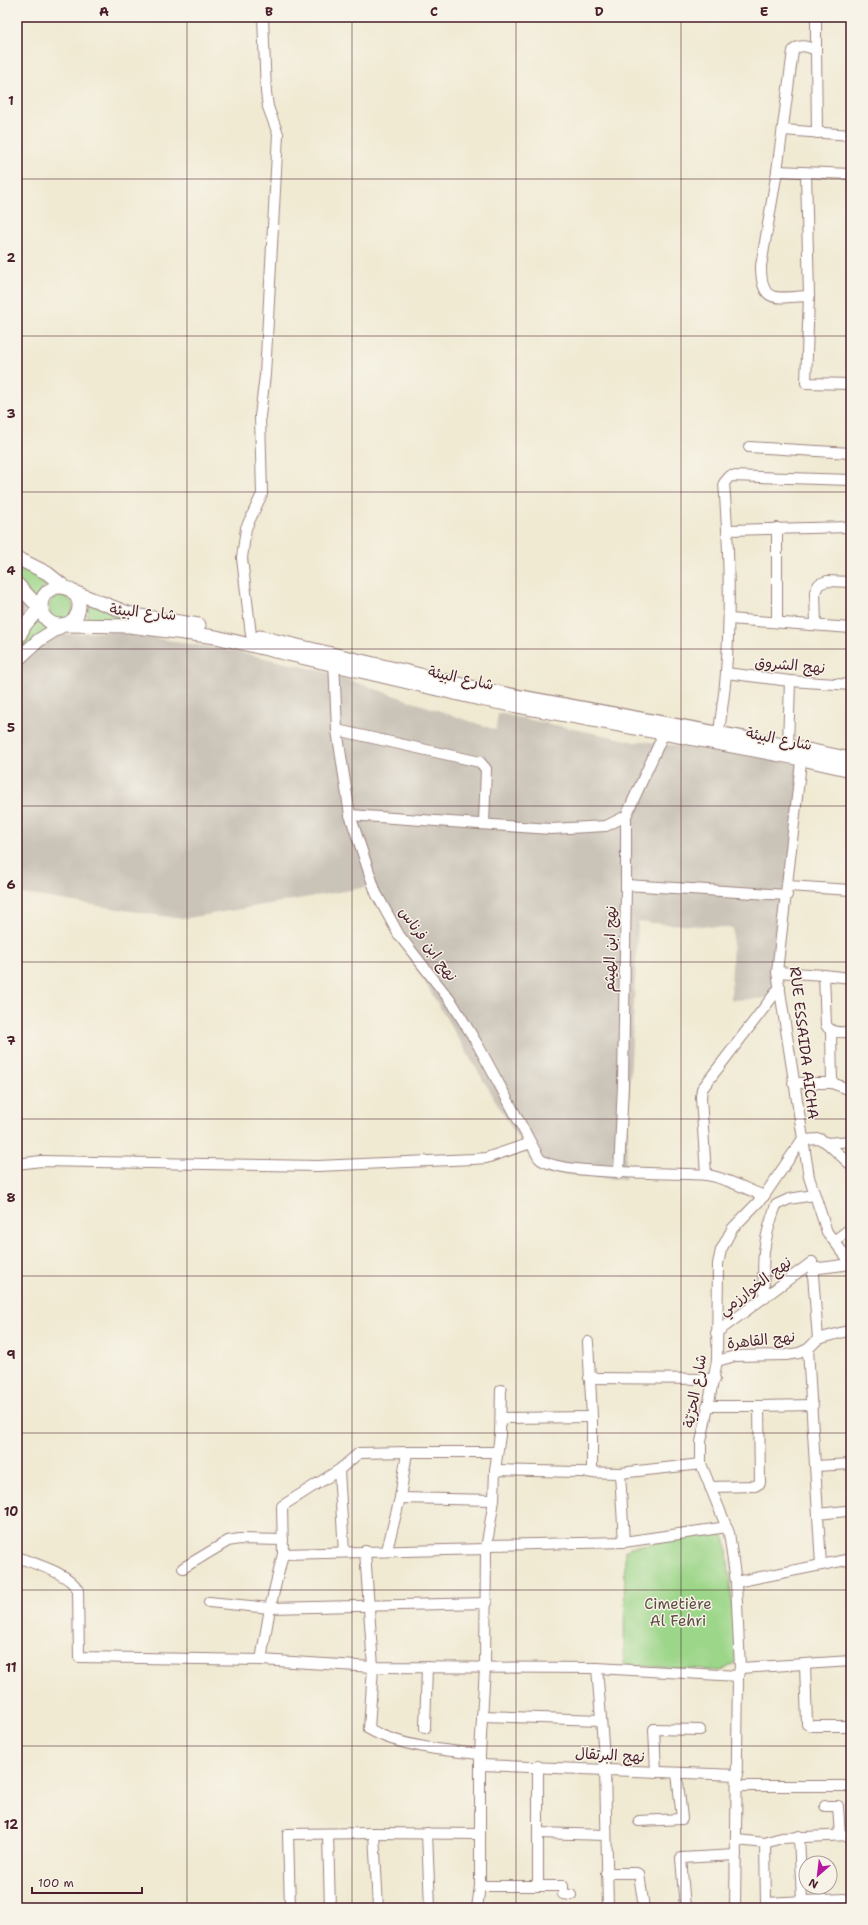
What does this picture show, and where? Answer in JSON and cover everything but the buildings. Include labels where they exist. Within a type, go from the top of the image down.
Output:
[{"type":"main road","name":"شارع البيئة","points":[[17,558],[47,573],[70,590],[115,609],[146,618],[199,625],[251,635],[334,660],[480,699],[664,733],[851,760]]},
{"type":"main road","points":[[17,584],[34,602],[41,606]]},
{"type":"main road","points":[[17,640],[25,625],[41,606],[47,592],[56,587],[70,590],[79,604],[79,611],[76,617],[39,640],[17,660]]},
{"type":"main road","points":[[17,604],[17,628]]},
{"type":"main road","points":[[41,606],[42,614],[46,619],[51,623],[64,625]]},
{"type":"main road","name":"شارع البيئة","points":[[64,625],[129,626],[192,632],[484,690],[788,746],[802,754],[851,770]]},
{"type":"street","points":[[251,635],[242,558],[246,528],[262,494],[260,416],[264,375],[278,134],[268,107],[262,17]]},
{"type":"street","points":[[816,17],[817,133]]},
{"type":"street","points":[[809,296],[772,296],[764,290],[761,282],[761,266],[777,172],[793,51],[794,48],[804,46],[816,50]]},
{"type":"street","points":[[783,130],[851,135]]},
{"type":"street","points":[[777,172],[851,174]]},
{"type":"street","points":[[806,173],[809,296],[806,383],[851,384]]},
{"type":"street","points":[[749,447],[851,452]]},
{"type":"street","points":[[719,733],[726,673],[729,619],[728,530],[724,483],[730,476],[851,480]]},
{"type":"street","points":[[728,530],[851,527]]},
{"type":"street","points":[[777,528],[777,622]]},
{"type":"street","points":[[816,625],[815,592],[819,584],[827,581],[851,582]]},
{"type":"street","points":[[729,619],[851,628]]},
{"type":"street","name":"نهج ابن فرناس","points":[[334,660],[337,730],[350,815],[370,880],[388,917],[399,935],[453,1004],[479,1047],[542,1162],[560,1166],[619,1173]]},
{"type":"street","name":"نهج الشروق","points":[[726,673],[790,681],[851,685]]},
{"type":"street","points":[[788,746],[790,681]]},
{"type":"street","points":[[337,730],[480,762],[486,769],[484,824]]},
{"type":"street","name":"نهج ابن الهيثم","points":[[619,1173],[623,1085],[626,816],[664,733]]},
{"type":"street","name":"RUE ESSAIDA AICHA","points":[[802,754],[777,972],[802,1140],[814,1195],[827,1232],[851,1263]]},
{"type":"street","points":[[350,815],[552,829],[606,826],[617,822],[626,816]]},
{"type":"street","points":[[626,885],[787,890],[851,890]]},
{"type":"street","points":[[777,972],[851,978],[851,974]]},
{"type":"street","points":[[824,975],[826,1025],[831,1030],[851,1032]]},
{"type":"street","points":[[706,1175],[701,1097],[702,1089],[780,987]]},
{"type":"street","points":[[831,1030],[832,1083]]},
{"type":"street","points":[[793,1083],[832,1083],[851,1090]]},
{"type":"street","points":[[802,1140],[820,1139],[827,1143],[851,1165]]},
{"type":"street","name":"شارع الحرّيّة","points":[[735,1908],[739,1672],[736,1582],[727,1527],[701,1464],[701,1442],[707,1406],[715,1378],[717,1361],[716,1333],[718,1264],[721,1250],[732,1230],[764,1196],[802,1140]]},
{"type":"street","points":[[827,1143],[851,1141]]},
{"type":"street","points":[[17,1164],[41,1161],[326,1166],[473,1159],[500,1154],[531,1142]]},
{"type":"street","points":[[619,1173],[714,1176],[764,1196]]},
{"type":"street","points":[[765,1298],[762,1270],[763,1252],[766,1234],[776,1206],[789,1199],[814,1195]]},
{"type":"street","points":[[834,1241],[851,1228]]},
{"type":"street","name":"نهج الخوارزمي","points":[[716,1333],[812,1265],[851,1263]]},
{"type":"street","points":[[812,1265],[818,1339]]},
{"type":"street","name":"نهج القاهرة","points":[[717,1361],[735,1356],[786,1355],[799,1353],[808,1349],[818,1339],[851,1330]]},
{"type":"street","points":[[588,1342],[592,1417],[592,1473]]},
{"type":"street","points":[[808,1349],[813,1405],[821,1565]]},
{"type":"street","points":[[589,1378],[715,1378]]},
{"type":"street","points":[[477,1908],[480,1886],[480,1754],[486,1667],[487,1547],[494,1500],[495,1470],[501,1418],[501,1390]]},
{"type":"street","points":[[707,1406],[813,1405]]},
{"type":"street","points":[[710,1487],[755,1486],[760,1484],[759,1406]]},
{"type":"street","points":[[501,1418],[592,1417]]},
{"type":"street","points":[[387,1550],[400,1498],[407,1452]]},
{"type":"street","points":[[261,1660],[270,1608],[283,1554],[282,1506],[339,1470],[359,1453],[497,1452]]},
{"type":"street","points":[[495,1470],[620,1473],[701,1464]]},
{"type":"street","points":[[816,1466],[851,1464]]},
{"type":"street","points":[[339,1470],[344,1552]]},
{"type":"street","points":[[620,1473],[624,1542]]},
{"type":"street","points":[[400,1498],[494,1500]]},
{"type":"street","points":[[818,1514],[846,1511]]},
{"type":"street","points":[[283,1554],[624,1542],[727,1527]]},
{"type":"street","points":[[183,1568],[228,1541],[239,1538],[283,1540]]},
{"type":"street","points":[[365,1551],[373,1668],[370,1729],[398,1740],[432,1748],[480,1754]]},
{"type":"street","points":[[17,1557],[70,1579],[78,1590],[79,1657],[261,1660],[373,1668],[597,1668],[739,1672],[851,1662]]},
{"type":"street","points":[[736,1582],[851,1559]]},
{"type":"street","points":[[209,1602],[270,1608],[487,1604]]},
{"type":"street","points":[[805,1665],[807,1724],[812,1726],[851,1726]]},
{"type":"street","points":[[425,1728],[427,1668]]},
{"type":"street","points":[[597,1668],[605,1769],[606,1873],[608,1908]]},
{"type":"street","points":[[482,1716],[601,1720]]},
{"type":"street","points":[[656,1772],[654,1729],[700,1730]]},
{"type":"street","name":"نهج البرتقال","points":[[480,1765],[538,1766],[738,1775]]},
{"type":"street","points":[[538,1766],[538,1886]]},
{"type":"street","points":[[639,1822],[682,1819],[677,1773]]},
{"type":"street","points":[[737,1786],[851,1786]]},
{"type":"street","points":[[825,1806],[838,1806],[840,1835]]},
{"type":"street","points":[[374,1833],[378,1908]]},
{"type":"street","points":[[427,1833],[430,1908]]},
{"type":"street","points":[[538,1833],[606,1835]]},
{"type":"street","points":[[290,1908],[288,1834],[479,1834]]},
{"type":"street","points":[[328,1834],[330,1908]]},
{"type":"street","points":[[737,1840],[765,1843],[781,1838],[799,1836],[851,1835]]},
{"type":"street","points":[[799,1836],[802,1901]]},
{"type":"street","points":[[765,1843],[765,1905],[844,1899]]},
{"type":"street","points":[[685,1908],[681,1858],[736,1855]]},
{"type":"street","points":[[606,1873],[639,1874],[644,1908]]},
{"type":"street","points":[[480,1886],[563,1886],[562,1894],[572,1895]]},
{"type":"shaded area","points":[[17,598],[52,635],[115,631],[238,652],[322,671],[496,730],[498,713],[636,742],[642,741],[802,763],[775,998],[731,1000],[733,928],[638,922],[625,1180],[538,1172],[368,887],[182,919],[17,893]]},
{"type":"green space","points":[[17,566],[51,582],[43,587],[35,600],[17,579]]},
{"type":"green space","points":[[61,596],[69,600],[73,608],[69,616],[61,620],[53,616],[49,608],[53,600]]},
{"type":"green space","points":[[90,604],[130,619],[87,619]]},
{"type":"green space","points":[[35,618],[48,631],[17,652]]},
{"type":"green space","name":"Cimetière Al Fehri","points":[[722,1532],[726,1541],[737,1657],[736,1662],[722,1671],[624,1665],[625,1550],[629,1550],[630,1547]]}]
